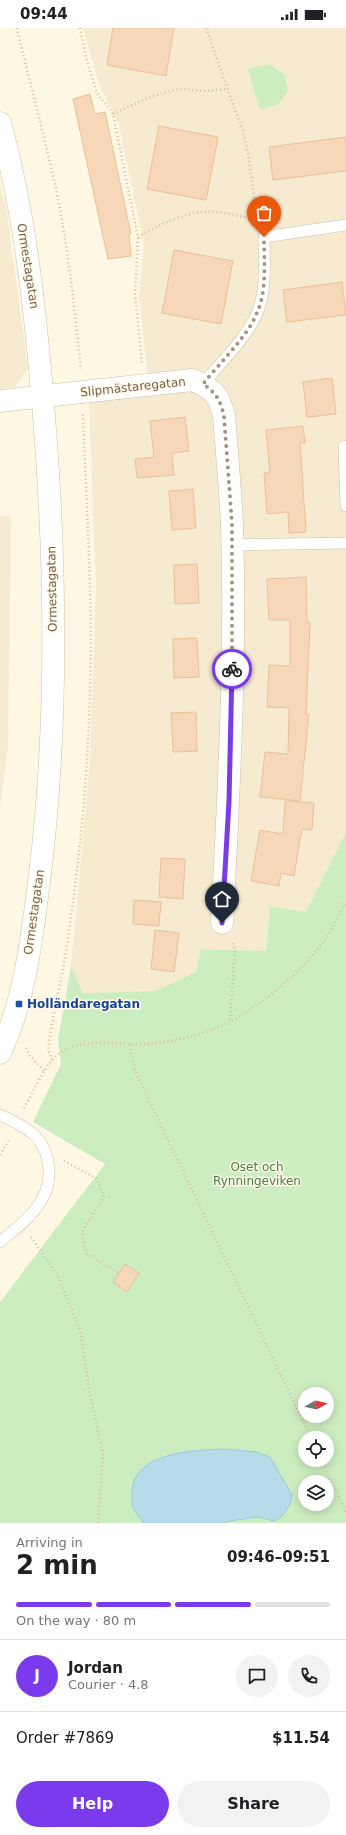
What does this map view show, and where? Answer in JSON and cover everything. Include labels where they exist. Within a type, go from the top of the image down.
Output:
[{"type":"street","name":"Ormestagatan","points":[[0,123],[22,224],[36,316],[50,481],[53,637],[53,703],[47,813],[32,936],[19,1004],[0,1053]]},
{"type":"street","name":"Slipmästaregatan","points":[[0,401],[192,380],[203,384],[220,400],[224,416],[232,545],[229,801],[222,923]]},
{"type":"lane","points":[[203,384],[248,331],[258,312],[263,287],[264,237],[346,225]]},
{"type":"lane","points":[[344,446],[346,506]]},
{"type":"lane","points":[[232,545],[346,543]]},
{"type":"lane","points":[[0,1116],[16,1122],[34,1134],[44,1151],[49,1166],[48,1182],[42,1200],[22,1224],[0,1242]]},
{"type":"path","points":[[80,28],[97,91],[102,102],[111,109],[113,114],[138,237],[135,295],[144,385]]},
{"type":"path","points":[[206,28],[247,147],[258,219],[264,237]]},
{"type":"path","points":[[113,114],[145,99],[170,91],[227,89]]},
{"type":"path","points":[[138,237],[171,220],[194,212],[218,212],[258,219]]},
{"type":"path","points":[[52,1060],[59,1053],[68,1048],[82,1045],[130,1045],[169,1042],[194,1036],[215,1028],[230,1020],[255,1006],[310,959],[324,940],[346,901]]},
{"type":"path","points":[[222,923],[230,933],[235,950],[230,1020]]},
{"type":"path","points":[[23,1042],[29,1055],[45,1072]]},
{"type":"path","points":[[130,1045],[135,1071],[308,1431]]},
{"type":"path","points":[[44,1151],[96,1178],[104,1196],[82,1232],[86,1253],[119,1273]]},
{"type":"path","points":[[22,1224],[58,1276],[81,1332],[89,1390],[103,1455],[98,1523]]},
{"type":"path","points":[[324,1467],[346,1512]]},
{"type":"shaded area","points":[[83,28],[346,28],[346,832],[306,912],[270,906],[266,951],[201,949],[196,972],[155,991],[83,993],[71,966],[90,761],[96,588],[89,402],[150,396],[139,297],[144,245],[119,125],[99,84]]},
{"type":"shaded area","points":[[0,184],[6,208],[28,368],[15,387],[0,388]]},
{"type":"shaded area","points":[[0,516],[11,516],[8,747],[0,809]]},
{"type":"green space","points":[[269,64],[284,74],[288,90],[279,104],[260,110],[248,69]]},
{"type":"green space","name":"Oset och Rynningeviken","points":[[346,832],[346,1523],[0,1523],[0,1302],[105,1164],[33,1122],[61,1064],[58,1039],[71,966],[83,993],[155,991],[196,972],[201,949],[266,951],[270,906],[306,912]]},
{"type":"water","points":[[226,1449],[256,1452],[270,1457],[292,1495],[290,1504],[280,1518],[274,1521],[258,1517],[224,1523],[143,1523],[133,1508],[132,1489],[136,1476],[145,1467],[156,1460],[170,1455],[200,1450]]},
{"type":"building","points":[[113,28],[174,28],[166,76],[107,65]]},
{"type":"building","points":[[90,94],[95,114],[105,112],[131,234],[129,234],[131,256],[108,259],[73,99]]},
{"type":"building","points":[[159,126],[218,137],[206,200],[147,189]]},
{"type":"building","points":[[346,137],[346,171],[273,180],[269,147]]},
{"type":"building","points":[[174,250],[233,261],[221,324],[162,313]]},
{"type":"building","points":[[342,282],[346,315],[287,322],[283,290]]},
{"type":"building","points":[[332,378],[336,414],[307,417],[303,382]]},
{"type":"building","points":[[185,417],[189,451],[172,453],[174,475],[137,478],[135,459],[154,457],[150,421]]},
{"type":"building","points":[[303,426],[305,443],[300,443],[306,532],[289,533],[288,512],[267,514],[264,473],[270,473],[266,430]]},
{"type":"building","points":[[193,489],[196,528],[172,530],[169,491]]},
{"type":"building","points":[[197,564],[199,603],[175,604],[174,565]]},
{"type":"building","points":[[306,577],[307,623],[310,623],[306,714],[309,714],[300,801],[260,797],[265,752],[288,754],[289,708],[267,707],[269,665],[290,666],[290,620],[269,620],[267,579]]},
{"type":"building","points":[[197,638],[199,677],[174,678],[173,639]]},
{"type":"building","points":[[196,712],[197,751],[173,752],[171,713]]},
{"type":"building","points":[[285,801],[314,803],[312,830],[302,829],[294,876],[281,873],[279,886],[251,881],[260,830],[283,834]]},
{"type":"building","points":[[161,858],[185,859],[183,899],[159,897]]},
{"type":"building","points":[[134,900],[161,902],[159,926],[133,924]]},
{"type":"building","points":[[155,930],[179,933],[174,972],[151,969]]},
{"type":"building","points":[[125,1264],[139,1273],[127,1292],[113,1282]]},
{"type":"way so far","points":[[232,669],[232,524],[224,416],[220,400],[203,384],[248,331],[258,312],[263,287],[264,237]]},
{"type":"place","name":"Holländaregatan","points":[[19,1004]]},
{"type":"route","points":[[222,923],[229,801],[232,669]]}]
